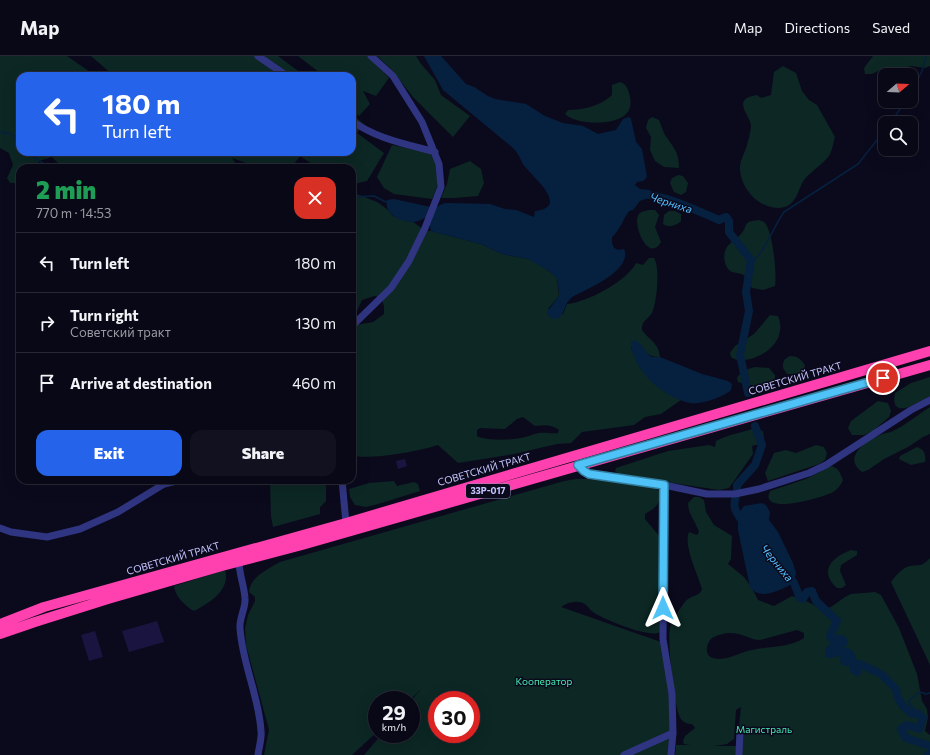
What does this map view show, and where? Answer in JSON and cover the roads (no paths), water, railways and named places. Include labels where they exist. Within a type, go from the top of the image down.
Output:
[{"type":"highway","name":"СОВЕТСКИЙ ТРАКТ","points":[[0,624],[44,607],[346,523],[930,351]]},
{"type":"highway","name":"СОВЕТСКИЙ ТРАКТ","points":[[0,634],[46,618],[239,561],[302,545],[930,364]]},
{"type":"street","points":[[258,56],[281,72]]},
{"type":"street","points":[[356,322],[391,288],[409,261],[429,218],[441,186],[441,175],[435,152],[422,122],[393,76],[371,56]]},
{"type":"street","points":[[356,125],[364,130],[389,140],[435,152]]},
{"type":"street","points":[[578,465],[589,474],[664,485],[707,494],[735,494],[759,489],[809,473],[826,465],[911,410],[930,400]]},
{"type":"street","points":[[0,528],[11,532],[47,537],[80,529],[118,512],[164,484]]},
{"type":"street","points":[[342,484],[346,523]]},
{"type":"street","points":[[664,485],[663,639],[672,694],[673,733],[671,755]]},
{"type":"street","points":[[239,561],[239,573],[245,599],[240,627],[259,712],[261,732],[258,755]]},
{"type":"street","points":[[739,755],[740,730]]},
{"type":"street","points":[[624,755],[673,733]]},
{"type":"water","points":[[424,56],[441,56],[466,84],[488,96],[495,99],[526,104],[545,116],[563,123],[583,126],[598,134],[616,130],[623,119],[629,117],[631,119],[636,142],[642,149],[647,177],[643,181],[637,182],[635,185],[640,189],[650,190],[651,195],[640,201],[633,210],[629,211],[612,237],[614,248],[618,250],[624,249],[625,257],[622,264],[616,271],[598,284],[572,297],[558,319],[550,318],[547,312],[559,296],[557,278],[549,271],[528,259],[502,254],[481,244],[431,231],[428,217],[415,222],[408,222],[398,219],[390,213],[387,200],[394,199],[435,208],[447,203],[490,204],[505,209],[516,210],[534,217],[535,211],[545,208],[550,204],[546,190],[523,164],[515,150],[443,90]]},
{"type":"water","points":[[636,340],[652,357],[660,357],[702,374],[728,381],[732,384],[731,390],[718,398],[706,402],[694,403],[680,400],[670,395],[651,381],[637,363],[631,342]]},
{"type":"water","points":[[762,503],[766,505],[770,512],[769,520],[778,532],[793,563],[796,573],[794,583],[777,591],[765,594],[760,594],[750,587],[738,530],[738,514],[744,506]]},
{"type":"waterway","points":[[918,79],[922,71],[926,56]]},
{"type":"waterway","points":[[895,116],[901,108]]},
{"type":"waterway","points":[[0,132],[12,134],[16,140]]},
{"type":"waterway","points":[[750,264],[756,259],[765,246],[784,212],[858,164],[878,139]]},
{"type":"waterway","points":[[32,156],[44,164]]},
{"type":"waterway","name":"Черниха","points":[[641,194],[671,200],[719,220],[726,217],[729,221],[729,232],[751,260],[746,292],[749,311],[740,355],[748,393]]},
{"type":"waterway","points":[[356,197],[374,196],[386,202],[388,201]]},
{"type":"waterway","name":"Черниха","points":[[737,489],[737,485],[755,465],[762,445],[755,426]]},
{"type":"waterway","name":"Черниха","points":[[736,496],[734,504],[735,510],[743,522]]},
{"type":"waterway","name":"Черниха","points":[[788,575],[794,583],[800,598],[803,599],[807,592],[812,591],[816,601],[837,621],[830,636],[832,639],[842,639],[844,642],[832,647],[829,654],[844,651],[849,653],[851,656],[844,659],[845,662],[853,661],[854,670],[857,672],[860,664],[881,674],[896,689],[897,696],[902,705],[912,714],[917,713],[923,718],[919,729],[907,725],[901,729],[906,738],[930,746]]},
{"type":"waterway","points":[[917,713],[908,701],[920,692],[926,694],[930,693]]},
{"type":"park label","name":"Кооператор","points":[[544,681]]},
{"type":"park label","name":"Магистраль","points":[[764,729]]}]
